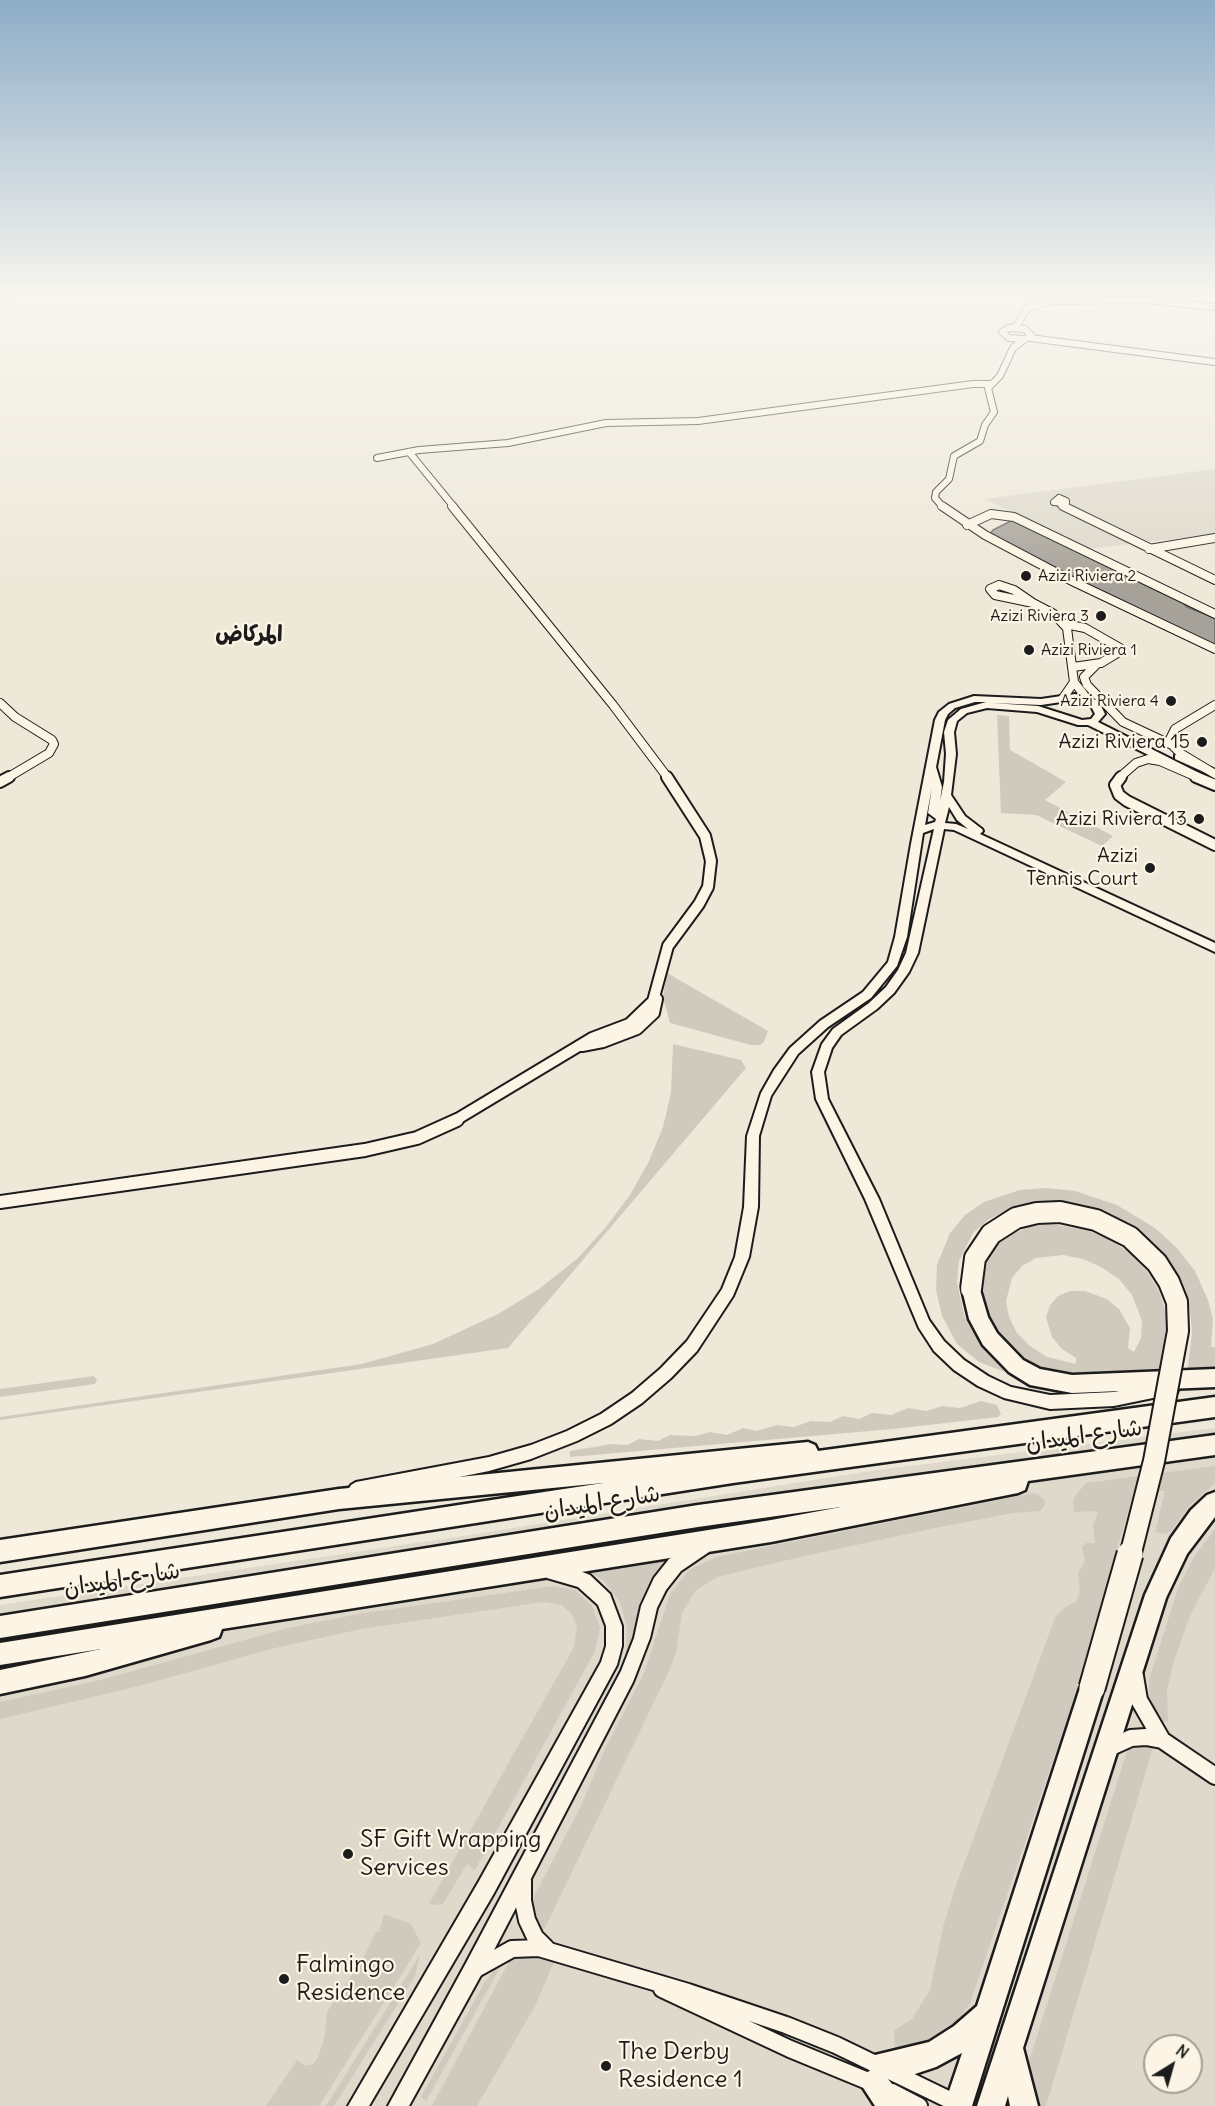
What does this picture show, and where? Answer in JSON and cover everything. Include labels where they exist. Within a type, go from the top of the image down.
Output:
[{"type":"main road","points":[[959,2105],[1045,1840],[1137,1531],[1155,1461],[1178,1331],[1177,1302],[1164,1273],[1149,1253],[1135,1241],[1102,1222],[1060,1212],[1026,1215],[998,1228],[984,1242],[975,1258],[971,1289],[979,1319],[990,1339],[1016,1366],[1037,1378],[1072,1384],[1210,1378]]},
{"type":"main road","name":"شارع الميدان","points":[[0,1586],[733,1473],[1215,1407]]},
{"type":"main road","name":"شارع الميدان","points":[[0,1627],[698,1516],[903,1486],[1115,1460],[1215,1445]]},
{"type":"main road","points":[[0,1551],[339,1499],[798,1453],[831,1451],[880,1453]]},
{"type":"main road","points":[[0,1654],[806,1525],[1035,1480],[1115,1460]]},
{"type":"main road","points":[[991,2106],[1156,1595],[1170,1561],[1188,1531],[1215,1502]]},
{"type":"main road","points":[[0,1682],[85,1665],[223,1626],[262,1612]]},
{"type":"main road","points":[[892,2106],[878,2074],[943,2050],[964,2036],[987,2013]]},
{"type":"main road","points":[[1010,2047],[1015,2077],[1024,2106]]},
{"type":"street","points":[[377,458],[409,452],[508,442],[606,423],[698,421],[939,391]]},
{"type":"street","points":[[989,391],[988,395],[994,408],[993,414],[985,424],[979,443],[953,458],[949,479],[935,496],[941,505],[967,525],[1074,582],[1215,649]]},
{"type":"street","points":[[0,1202],[400,1143],[433,1132],[468,1114],[579,1047],[603,1042],[637,1029],[654,1013],[668,946],[699,904],[708,887],[711,861],[705,836],[681,796],[633,730],[409,452]]},
{"type":"street","points":[[1060,504],[1215,580]]},
{"type":"street","points":[[967,525],[991,514],[1014,517],[1215,614]]},
{"type":"street","points":[[1149,549],[1215,538]]},
{"type":"street","points":[[1033,603],[995,595],[990,589],[999,585],[1008,588],[1054,614],[1065,624],[1070,636],[1074,682],[1088,700],[1098,708],[1100,714],[1121,729],[1215,774]]},
{"type":"street","points":[[1065,624],[1085,628],[1120,647],[1119,652],[1096,665],[1084,677],[1087,685],[1123,722],[1172,745],[1184,756],[1215,774]]},
{"type":"street","points":[[1073,667],[1096,665]]},
{"type":"street","points":[[1058,715],[1055,709],[1074,682]]},
{"type":"street","points":[[339,1499],[370,1486],[510,1459],[572,1436],[606,1419],[637,1398],[692,1346],[728,1292],[742,1257],[751,1207],[753,1136],[765,1096],[794,1051],[819,1028],[867,995],[892,963],[902,937],[940,720],[952,706],[980,698],[1034,702],[1075,697],[1088,700]]},
{"type":"street","points":[[0,703],[15,717],[52,740],[54,744],[49,753],[0,782]]},
{"type":"street","points":[[1100,714],[1097,719],[1090,722],[1076,723],[1058,715],[1030,708],[993,705],[974,707],[959,714],[949,728],[951,763],[946,795],[915,944],[908,963],[897,981],[882,998],[831,1039],[822,1054],[818,1072],[822,1099],[872,1198],[919,1313],[931,1335],[959,1365],[995,1388],[1029,1399],[1064,1402],[1114,1399],[1161,1391],[1210,1378]]},
{"type":"street","points":[[1172,745],[1170,739],[1173,731],[1215,705]]},
{"type":"street","points":[[1090,722],[1215,785]]},
{"type":"street","points":[[1215,785],[1160,761],[1148,759],[1136,763],[1118,779],[1115,785],[1117,792],[1127,801],[1215,844]]},
{"type":"street","points":[[932,768],[938,787],[933,813],[940,822],[1215,948]]},
{"type":"street","points":[[946,795],[965,822],[1015,855]]},
{"type":"street","points":[[919,831],[940,822]]},
{"type":"street","points":[[398,2106],[473,1970],[627,1676],[642,1638],[650,1606],[660,1584],[675,1565],[714,1539]]},
{"type":"street","points":[[358,2106],[486,1888],[613,1656],[615,1636],[612,1617],[598,1592],[584,1581],[558,1572],[510,1577],[483,1575]]},
{"type":"street","points":[[1134,1661],[1139,1700],[1148,1721],[1162,1740],[1215,1776]]},
{"type":"street","points":[[1105,1750],[1131,1738],[1146,1737],[1162,1740]]},
{"type":"street","points":[[524,1874],[523,1901],[527,1920],[535,1937],[548,1950]]},
{"type":"street","points":[[473,1970],[512,1949],[530,1947],[548,1950],[640,1979],[739,2026],[878,2074],[959,2105]]},
{"type":"street","points":[[878,2074],[919,2106]]},
{"type":"shaded area","points":[[1215,469],[1215,534],[1087,549],[985,499]]},
{"type":"shaded area","points":[[1011,521],[1017,521],[1125,575],[1179,599],[1187,607],[1215,618],[1215,645],[1104,593],[992,536],[993,530]]},
{"type":"shaded area","points":[[997,715],[1009,716],[1010,750],[1066,782],[1045,800],[1113,836],[1102,846],[1036,815],[1001,813]]},
{"type":"shaded area","points":[[667,973],[768,1031],[764,1042],[760,1045],[751,1045],[670,1023],[663,997]]},
{"type":"shaded area","points":[[673,1044],[741,1060],[746,1068],[508,1348],[0,1420],[0,1417],[362,1364],[433,1344],[498,1314],[539,1289],[578,1258],[606,1227],[630,1195],[649,1161],[663,1127],[671,1093]]},
{"type":"shaded area","points":[[1047,1188],[1075,1191],[1117,1205],[1155,1228],[1177,1248],[1195,1271],[1208,1300],[1213,1319],[1211,1347],[1215,1347],[1215,1369],[1187,1373],[1192,1333],[1190,1309],[1177,1275],[1161,1254],[1141,1235],[1094,1210],[1055,1202],[1019,1205],[989,1219],[973,1233],[959,1261],[957,1283],[965,1318],[982,1347],[1005,1372],[979,1362],[957,1344],[942,1316],[936,1290],[937,1265],[950,1233],[965,1215],[984,1202],[1020,1190]]},
{"type":"shaded area","points":[[1051,1224],[1086,1230],[1109,1239],[1130,1253],[1147,1271],[1159,1291],[1166,1312],[1167,1323],[1158,1375],[1066,1380],[1029,1366],[1002,1340],[989,1321],[980,1291],[985,1262],[995,1247],[1010,1235],[1029,1227]],"holes":[[[1063,1255],[1083,1259],[1119,1279],[1132,1295],[1142,1321],[1141,1338],[1134,1352],[1128,1348],[1130,1328],[1119,1309],[1107,1299],[1085,1291],[1070,1291],[1058,1296],[1050,1305],[1046,1317],[1052,1337],[1062,1349],[1076,1358],[1076,1364],[1047,1357],[1030,1346],[1017,1333],[1009,1317],[1006,1301],[1012,1278],[1022,1266],[1036,1258]]]},
{"type":"shaded area","points":[[94,1376],[97,1380],[95,1384],[0,1397],[0,1389]]},
{"type":"shaded area","points":[[981,1401],[997,1405],[1001,1414],[998,1417],[893,1429],[570,1457],[570,1451],[612,1444],[627,1445],[639,1439],[658,1441],[670,1435],[695,1436],[710,1432],[727,1435],[743,1428],[757,1431],[777,1425],[794,1427],[811,1421],[830,1422],[843,1416],[859,1419],[872,1413],[891,1415],[908,1408],[926,1411],[942,1406],[960,1408]]},
{"type":"shaded area","points":[[1215,1428],[1215,2106],[0,2106],[0,1605],[476,1534],[870,1471]]},
{"type":"shaded area","points":[[1215,1466],[1215,1483],[1190,1505],[1171,1531],[1166,1534],[1155,1532],[1165,1491],[1134,1491],[1070,1711],[970,2003],[949,2034],[895,2055],[894,2031],[912,2019],[930,1990],[943,1927],[954,1891],[1055,1618],[1064,1608],[1076,1601],[1080,1593],[1078,1573],[1085,1562],[1082,1547],[1086,1543],[1095,1543],[1093,1525],[1098,1513],[1095,1511],[1074,1512],[1075,1496],[1086,1483]]},
{"type":"shaded area","points":[[1034,1493],[1045,1501],[1040,1511],[1013,1513],[935,1528],[796,1558],[717,1577],[695,1591],[682,1613],[676,1653],[668,1673],[542,1934],[529,1906],[581,1806],[605,1749],[644,1673],[670,1594],[689,1570],[716,1557]]},
{"type":"shaded area","points":[[1215,1529],[1215,1568],[1190,1616],[1173,1664],[1167,1691],[1168,1721],[1156,1724],[1149,1706],[1149,1680],[1178,1588],[1194,1557]]},
{"type":"shaded area","points":[[675,1553],[660,1569],[649,1588],[629,1654],[626,1653],[627,1629],[621,1604],[604,1581],[586,1570]]},
{"type":"shaded area","points":[[553,1586],[575,1590],[592,1606],[600,1628],[595,1651],[475,1870],[467,1864],[443,1904],[429,1904],[574,1647],[577,1626],[571,1613],[561,1605],[543,1602],[361,1629],[275,1648],[139,1686],[0,1719],[0,1702],[100,1680],[288,1628],[364,1613]]},
{"type":"shaded area","points":[[1154,1744],[1046,2106],[1031,2106],[1025,2074],[1129,1745]]},
{"type":"shaded area","points":[[384,1914],[411,1924],[421,1943],[319,2106],[266,2106],[297,2060],[306,2066],[313,2064],[318,2058],[325,2035],[327,2012],[361,1962],[376,1932],[379,1932]]},
{"type":"shaded area","points":[[513,1954],[534,1955],[554,1962],[535,2006],[477,2106],[432,2106]]},
{"type":"shaded area","points":[[420,1955],[415,1976],[334,2106],[326,2106]]},
{"type":"shaded area","points":[[500,1963],[502,1964],[426,2101],[421,2097],[485,1982]]},
{"type":"place","name":"Azizi Riviera 2","points":[[1026,576]]},
{"type":"place","name":"Azizi Riviera 3","points":[[1101,616]]},
{"type":"place","name":"Azizi Riviera 1","points":[[1029,650]]},
{"type":"place","name":"Azizi Riviera 4","points":[[1171,701]]},
{"type":"place","name":"Azizi Riviera 15","points":[[1202,742]]},
{"type":"place","name":"Azizi Riviera 13","points":[[1199,819]]},
{"type":"place","name":"Azizi Tennis Court","points":[[1150,868]]},
{"type":"place","name":"SF Gift Wrapping Services","points":[[348,1854]]},
{"type":"place","name":"Falmingo Residence","points":[[284,1979]]},
{"type":"place","name":"The Derby Residence 1","points":[[606,2066]]},
{"type":"district","name":"المركاض","points":[[249,635]]}]
